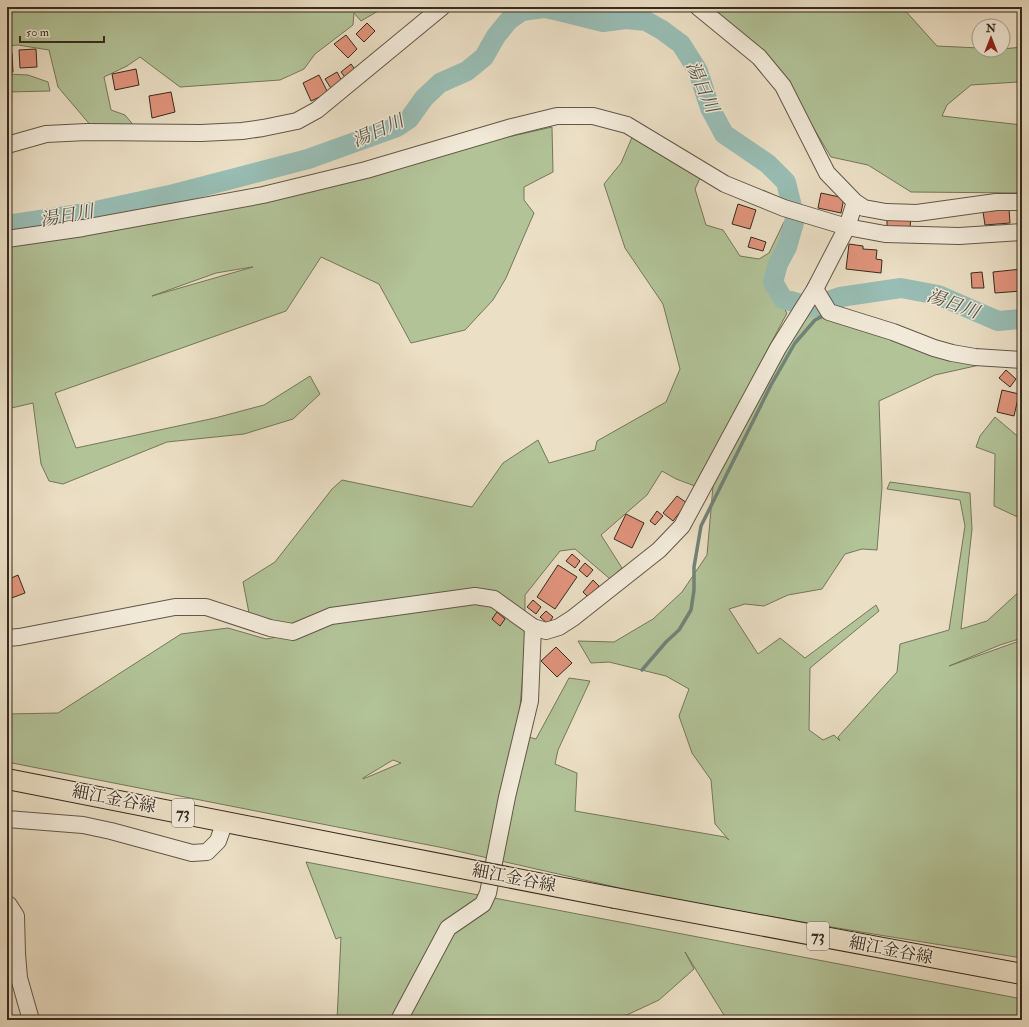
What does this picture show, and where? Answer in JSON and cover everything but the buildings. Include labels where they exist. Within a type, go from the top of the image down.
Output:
[{"type":"main road","name":"細江金谷線","points":[[7,779],[614,898],[1022,974]]},
{"type":"street","points":[[7,145],[46,134],[87,132],[227,132],[263,128],[296,121],[317,110],[442,7]]},
{"type":"street","points":[[698,7],[759,57],[783,86],[827,173],[855,202],[864,208],[886,212],[917,213],[996,202],[1022,202]]},
{"type":"street","points":[[7,239],[83,228],[263,195],[366,170],[512,127],[557,116],[593,116],[627,125],[725,184],[784,208],[847,227],[885,234],[959,236],[1022,232]]},
{"type":"street","points":[[7,638],[175,607],[206,607],[270,628],[293,632],[331,616],[475,596],[494,599],[533,627],[546,631],[559,627],[573,618],[659,550],[682,526],[778,348],[814,289],[847,227],[855,202]]},
{"type":"street","points":[[814,289],[829,312],[893,332],[934,348],[975,357],[1022,360]]},
{"type":"street","points":[[399,1020],[448,928],[483,904],[488,893],[507,797],[530,701],[533,627]]},
{"type":"street","points":[[7,819],[83,825],[192,853],[207,852],[218,841],[225,821]]},
{"type":"street","points":[[7,904],[16,916],[12,955],[31,1020]]},
{"type":"green space","points":[[7,7],[385,7],[361,21],[354,13],[353,25],[315,54],[304,69],[280,80],[180,87],[140,57],[127,66],[104,77],[111,110],[125,115],[135,127],[92,127],[58,87],[49,50],[18,45],[7,46]]},
{"type":"green space","points":[[714,7],[902,7],[937,46],[971,48],[971,58],[1011,58],[1011,48],[1022,47],[1022,84],[1018,82],[971,85],[947,105],[942,116],[1022,125],[1022,193],[911,192],[868,165],[831,157],[799,104],[712,12]]},
{"type":"green space","points":[[7,74],[28,75],[48,82],[50,91],[7,92]]},
{"type":"green space","points":[[552,127],[553,172],[524,187],[524,200],[534,213],[506,278],[493,300],[465,330],[411,343],[379,284],[321,257],[286,311],[55,393],[76,448],[215,418],[264,405],[310,376],[320,394],[293,419],[244,434],[167,442],[63,484],[49,481],[41,464],[33,403],[7,409],[7,244]],"holes":[[[253,267],[152,296],[216,273]]]},
{"type":"green space","points":[[633,135],[700,178],[695,189],[706,225],[723,230],[740,256],[759,259],[769,253],[784,222],[786,233],[770,285],[787,313],[695,486],[676,479],[662,471],[647,495],[601,535],[622,568],[610,579],[575,549],[560,551],[525,595],[525,644],[518,734],[536,739],[569,678],[590,681],[558,750],[555,764],[577,773],[575,811],[725,837],[729,840],[715,824],[711,780],[692,753],[679,716],[689,689],[666,676],[609,662],[591,663],[578,641],[614,642],[653,619],[682,592],[707,555],[713,486],[774,356],[809,315],[846,318],[984,364],[935,375],[879,401],[882,487],[877,550],[862,549],[845,554],[822,589],[788,595],[764,606],[745,604],[729,609],[758,654],[780,638],[805,658],[876,605],[879,611],[810,668],[809,730],[823,740],[834,735],[840,741],[838,737],[897,672],[900,644],[949,630],[965,526],[960,500],[887,489],[890,482],[970,493],[972,529],[961,629],[987,621],[1022,589],[1022,638],[1000,645],[949,666],[1022,640],[1022,958],[668,899],[444,848],[7,762],[7,714],[58,713],[181,634],[228,628],[266,639],[282,636],[249,613],[243,582],[275,562],[332,489],[342,480],[472,507],[503,463],[538,440],[549,463],[595,450],[597,441],[666,402],[680,369],[663,304],[625,248],[604,184],[621,163]],"holes":[[[393,760],[401,763],[363,779]]]},
{"type":"green space","points":[[995,417],[1022,440],[1022,519],[994,506],[995,454],[976,447],[980,436]]},
{"type":"green space","points":[[306,862],[1022,999],[1022,1020],[727,1020],[685,952],[694,969],[659,1000],[616,1020],[337,1020],[341,937],[336,939]]},
{"type":"waterway","name":"湯日川","points":[[7,225],[86,213],[174,194],[308,159],[397,127],[409,119],[424,98],[440,83],[467,71],[484,57],[496,36],[509,20],[522,11],[544,8],[603,22],[626,19],[646,21],[662,30],[681,44],[698,71],[710,108],[724,134],[768,164],[786,182],[795,219],[787,247],[778,264],[773,282],[783,299],[812,307],[840,297],[901,288],[938,295],[998,321],[1022,319]]},
{"type":"waterway","points":[[838,309],[842,307],[840,297]]},
{"type":"waterway","points":[[642,670],[666,642],[679,630],[691,610],[694,590],[694,567],[701,526],[771,385],[795,343],[815,320],[825,315]]}]
